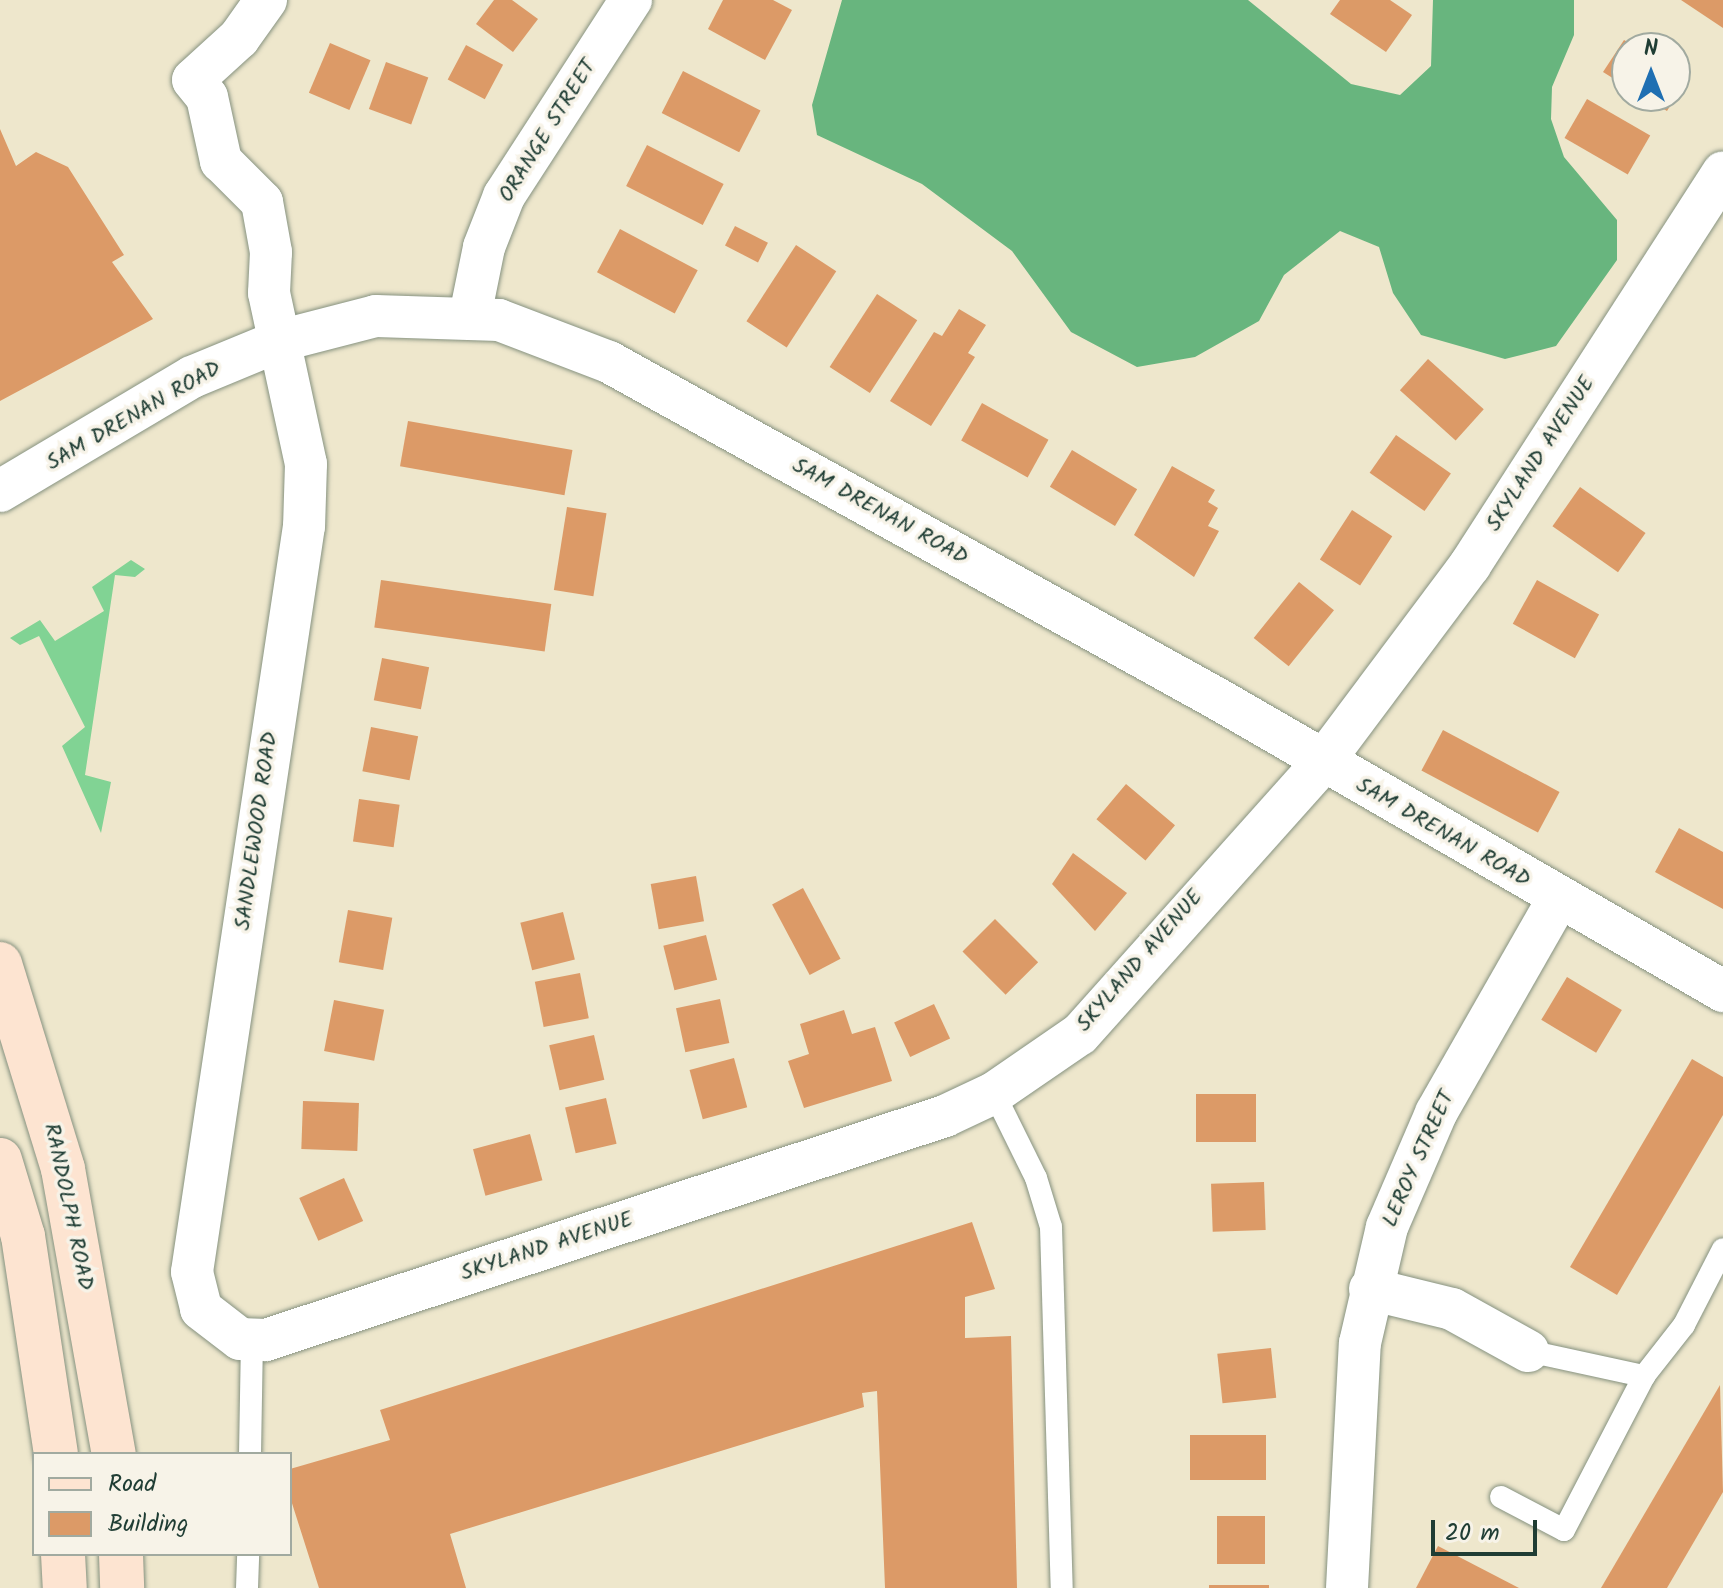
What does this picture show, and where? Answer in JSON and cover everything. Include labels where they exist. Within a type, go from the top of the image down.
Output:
[{"type":"main road","name":"RANDOLPH ROAD","points":[[0,964],[63,1169],[114,1452]]},
{"type":"main road","points":[[0,1160],[23,1236],[56,1452]]},
{"type":"main road","points":[[63,1556],[65,1588]]},
{"type":"main road","points":[[121,1556],[122,1588]]},
{"type":"street","name":"SANDLEWOOD ROAD","points":[[252,1339],[208,1319],[192,1272],[304,526],[306,464],[279,341],[262,202],[221,161],[207,97],[193,80],[239,38],[266,0]]},
{"type":"street","name":"ORANGE STREET","points":[[470,316],[484,247],[504,196],[631,0]]},
{"type":"street","name":"SKYLAND AVENUE","points":[[252,1339],[915,1126],[994,1093],[1080,1034],[1322,763],[1470,565],[1723,172]]},
{"type":"street","name":"SAM DRENAN ROAD","points":[[0,491],[192,377],[279,341],[376,316],[470,316],[558,337],[609,362],[1723,991]]},
{"type":"street","name":"LEROY STREET","points":[[1347,1588],[1360,1343],[1370,1289],[1401,1189],[1436,1113],[1558,899]]},
{"type":"street","points":[[1370,1289],[1452,1309],[1528,1351]]},
{"type":"lane","points":[[994,1093],[1036,1178],[1051,1227],[1062,1588]]},
{"type":"lane","points":[[1501,1497],[1564,1530],[1644,1376],[1684,1325],[1723,1249]]},
{"type":"lane","points":[[250,1452],[252,1339]]},
{"type":"lane","points":[[1528,1351],[1644,1376]]},
{"type":"lane","points":[[247,1588],[248,1556]]},
{"type":"green space","points":[[842,0],[1248,0],[1351,84],[1400,95],[1431,66],[1433,0],[1574,0],[1574,35],[1552,87],[1551,119],[1564,157],[1617,220],[1617,260],[1556,346],[1505,359],[1421,335],[1393,293],[1379,247],[1340,231],[1284,275],[1259,321],[1195,357],[1137,367],[1071,332],[1012,251],[922,184],[817,135],[812,105]]},
{"type":"green space","points":[[131,560],[145,569],[135,577],[115,575],[85,775],[111,782],[101,833],[62,746],[85,727],[39,636],[20,645],[10,638],[40,620],[55,641],[104,611],[92,587]]},
{"type":"building","points":[[494,0],[512,0],[538,19],[513,52],[476,24]]},
{"type":"building","points":[[723,0],[773,0],[792,10],[765,60],[708,29]]},
{"type":"building","points":[[1340,0],[1390,0],[1412,15],[1386,52],[1330,14]]},
{"type":"building","points":[[1681,0],[1723,0],[1723,28]]},
{"type":"building","points":[[330,43],[371,60],[349,110],[309,93]]},
{"type":"building","points":[[466,45],[503,65],[485,99],[448,79]]},
{"type":"building","points":[[1611,60],[1611,77],[1603,72]]},
{"type":"building","points":[[386,62],[428,77],[411,124],[369,109]]},
{"type":"building","points":[[683,71],[761,110],[739,152],[662,113]]},
{"type":"building","points":[[1587,99],[1650,136],[1628,174],[1564,138]]},
{"type":"building","points":[[0,129],[16,166],[36,152],[68,167],[124,255],[112,262],[153,319],[0,401]]},
{"type":"building","points":[[647,145],[724,184],[703,225],[626,186]]},
{"type":"building","points":[[735,226],[768,243],[758,262],[725,246]]},
{"type":"building","points":[[620,229],[698,270],[675,314],[597,272]]},
{"type":"building","points":[[796,245],[836,271],[787,347],[746,321]]},
{"type":"building","points":[[877,294],[917,320],[870,393],[830,367]]},
{"type":"building","points":[[959,309],[986,325],[968,353],[975,357],[931,426],[890,401],[934,332],[942,336]]},
{"type":"building","points":[[1428,359],[1484,409],[1456,440],[1400,390]]},
{"type":"building","points":[[982,403],[1048,440],[1028,477],[961,441]]},
{"type":"building","points":[[408,421],[572,450],[564,495],[400,466]]},
{"type":"building","points":[[1396,435],[1451,473],[1424,511],[1370,473]]},
{"type":"building","points":[[1072,450],[1137,489],[1115,526],[1050,487]]},
{"type":"building","points":[[1172,466],[1215,490],[1208,502],[1218,508],[1208,526],[1219,531],[1194,577],[1134,535]]},
{"type":"building","points":[[1580,487],[1646,533],[1618,572],[1552,526]]},
{"type":"building","points":[[567,507],[607,513],[593,596],[554,590]]},
{"type":"building","points":[[1352,510],[1392,536],[1360,586],[1320,559]]},
{"type":"building","points":[[381,580],[551,604],[545,651],[374,628]]},
{"type":"building","points":[[1537,580],[1599,614],[1575,658],[1513,624]]},
{"type":"building","points":[[1299,582],[1334,610],[1289,666],[1254,638]]},
{"type":"building","points":[[382,658],[429,667],[421,709],[374,700]]},
{"type":"building","points":[[371,727],[418,736],[410,780],[362,771]]},
{"type":"building","points":[[1443,730],[1560,792],[1538,833],[1421,771]]},
{"type":"building","points":[[1126,784],[1175,825],[1145,860],[1096,819]]},
{"type":"building","points":[[359,799],[400,805],[394,847],[353,842]]},
{"type":"building","points":[[1679,828],[1723,852],[1723,909],[1655,872]]},
{"type":"building","points":[[1073,853],[1127,893],[1095,931],[1052,884]]},
{"type":"building","points":[[696,876],[704,921],[659,929],[651,884]]},
{"type":"building","points":[[803,888],[841,959],[810,975],[772,904]]},
{"type":"building","points":[[348,910],[392,918],[383,970],[339,962]]},
{"type":"building","points":[[563,912],[575,960],[532,970],[520,923]]},
{"type":"building","points":[[995,919],[1038,962],[1006,995],[962,952]]},
{"type":"building","points":[[706,935],[717,980],[674,990],[663,946]]},
{"type":"building","points":[[580,973],[589,1018],[544,1027],[535,982]]},
{"type":"building","points":[[1567,977],[1622,1010],[1596,1053],[1541,1020]]},
{"type":"building","points":[[720,999],[729,1043],[685,1052],[676,1008]]},
{"type":"building","points":[[334,1000],[384,1010],[374,1061],[324,1051]]},
{"type":"building","points":[[934,1004],[950,1038],[910,1057],[894,1023]]},
{"type":"building","points":[[844,1010],[852,1034],[875,1027],[892,1081],[804,1108],[788,1061],[809,1054],[800,1024]]},
{"type":"building","points":[[594,1035],[604,1080],[560,1090],[549,1045]]},
{"type":"building","points":[[734,1058],[747,1107],[703,1119],[690,1070]]},
{"type":"building","points":[[1692,1059],[1723,1077],[1723,1115],[1617,1295],[1570,1267]]},
{"type":"building","points":[[1196,1094],[1256,1094],[1256,1142],[1196,1142]]},
{"type":"building","points":[[606,1098],[617,1144],[576,1153],[565,1107]]},
{"type":"building","points":[[303,1101],[359,1103],[357,1151],[301,1149]]},
{"type":"building","points":[[530,1134],[542,1180],[485,1196],[473,1149]]},
{"type":"building","points":[[344,1178],[363,1221],[318,1241],[299,1198]]},
{"type":"building","points":[[1264,1182],[1266,1230],[1213,1232],[1211,1184]]},
{"type":"building","points":[[972,1222],[995,1289],[965,1297],[965,1338],[1011,1336],[1017,1588],[885,1588],[877,1391],[862,1393],[864,1407],[450,1534],[466,1588],[319,1588],[292,1503],[292,1468],[390,1440],[380,1410]]},
{"type":"building","points":[[1271,1348],[1276,1398],[1223,1403],[1217,1354]]},
{"type":"building","points":[[1720,1385],[1723,1492],[1667,1588],[1601,1588]]},
{"type":"building","points":[[1190,1435],[1266,1435],[1266,1480],[1190,1480]]},
{"type":"building","points":[[1217,1516],[1265,1516],[1265,1564],[1217,1564]]},
{"type":"building","points":[[1438,1546],[1519,1588],[1416,1588]]},
{"type":"building","points":[[1209,1585],[1269,1585],[1269,1588],[1209,1588]]}]
